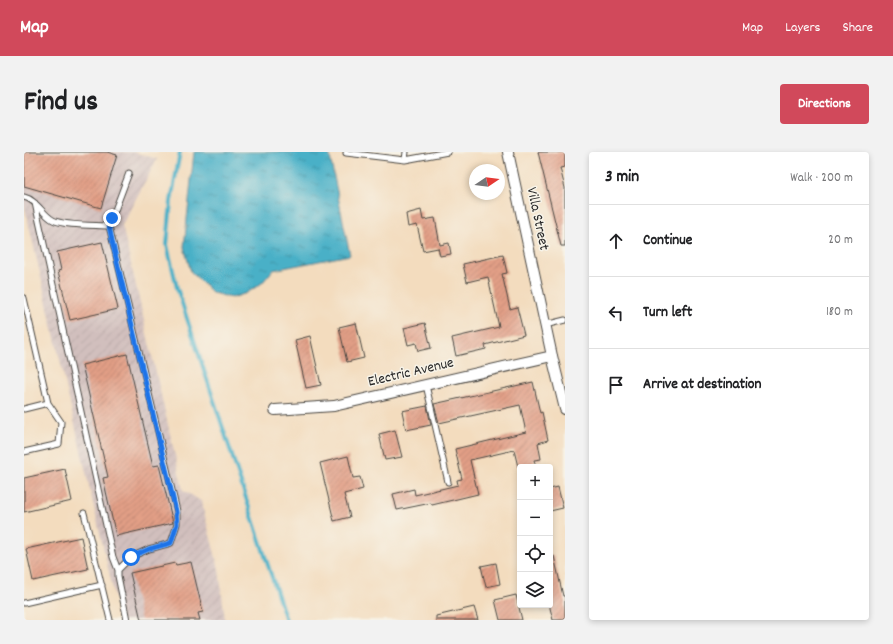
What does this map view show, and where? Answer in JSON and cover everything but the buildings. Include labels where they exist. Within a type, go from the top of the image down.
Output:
[{"type":"street","name":"Villa Street","points":[[508,152],[545,325],[565,409]]},
{"type":"street","name":"Electric Avenue","points":[[275,410],[334,406],[552,356]]},
{"type":"lane","points":[[405,160],[406,152]]},
{"type":"lane","points":[[346,153],[405,160],[448,152]]},
{"type":"lane","points":[[118,570],[131,557],[149,549],[171,543],[177,524],[176,511],[109,226],[129,173]]},
{"type":"lane","points":[[24,197],[28,198],[44,214],[54,221],[70,224],[109,226]]},
{"type":"lane","points":[[34,203],[118,570],[127,620]]},
{"type":"lane","points":[[24,298],[48,403],[60,422],[59,444],[24,452]]},
{"type":"lane","points":[[545,325],[565,320]]},
{"type":"lane","points":[[426,385],[448,482]]},
{"type":"lane","points":[[24,409],[48,403]]},
{"type":"lane","points":[[84,513],[110,620]]},
{"type":"lane","points":[[24,603],[102,585]]},
{"type":"shaded area","points":[[24,152],[133,152],[157,159],[122,225],[183,490],[201,501],[219,569],[225,620],[120,620],[24,204]]},
{"type":"water","points":[[194,152],[329,152],[350,255],[273,270],[262,283],[247,293],[232,298],[213,293],[191,272],[184,247]]},
{"type":"waterway","points":[[180,152],[171,201],[167,245],[177,288],[286,620]]},
{"type":"route","points":[[112,218],[109,226],[113,245],[176,511],[177,524],[171,543],[149,549],[131,557]]}]
